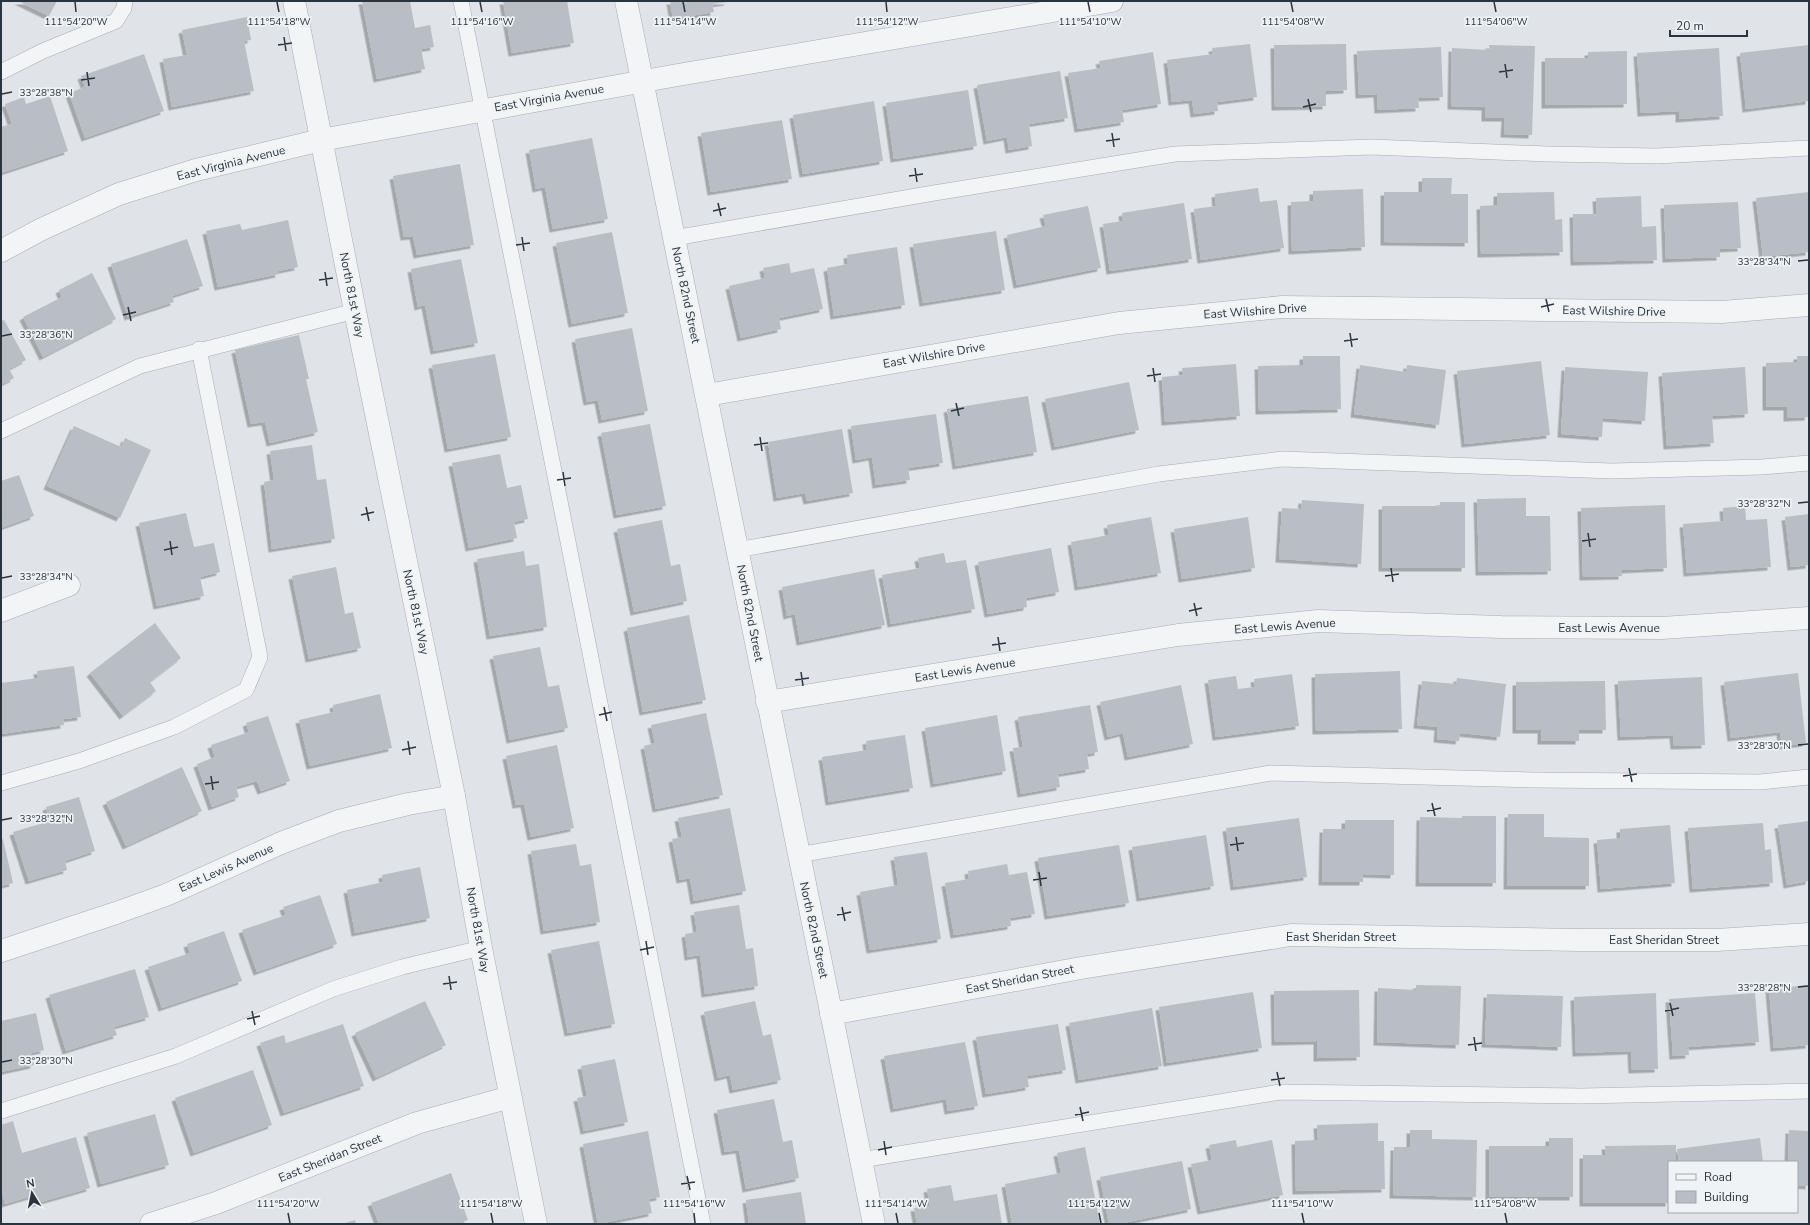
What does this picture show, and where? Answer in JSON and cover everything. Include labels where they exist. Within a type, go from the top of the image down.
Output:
[{"type":"street","name":"North 81st Way","points":[[294,1],[355,311],[454,796],[481,948],[536,1224]]},
{"type":"street","name":"North 82nd Street","points":[[626,1],[874,1224]]},
{"type":"street","name":"East Virginia Avenue","points":[[1,251],[42,229],[119,194],[196,170],[321,140],[642,82],[1112,1]]},
{"type":"street","name":"East Wilshire Drive","points":[[706,395],[1119,323],[1282,307],[1722,312],[1809,305]]},
{"type":"street","points":[[1,611],[70,585]]},
{"type":"street","name":"East Lewis Avenue","points":[[767,702],[1178,635],[1318,621],[1500,628],[1662,628],[1809,618]]},
{"type":"street","name":"East Lewis Avenue","points":[[1,950],[116,914],[166,895],[281,843],[339,822],[408,804],[454,796]]},
{"type":"street","name":"East Sheridan Street","points":[[831,1014],[1080,968],[1291,934],[1601,940],[1717,940],[1809,934]]},
{"type":"street","name":"East Sheridan Street","points":[[151,1224],[216,1203],[417,1122],[510,1097]]},
{"type":"lane","points":[[1,72],[43,51],[116,21],[124,8],[125,1]]},
{"type":"lane","points":[[461,1],[703,1224]]},
{"type":"lane","points":[[674,238],[928,194],[1175,154],[1372,147],[1547,154],[1657,156],[1809,148]]},
{"type":"lane","points":[[1,431],[140,366],[355,311]]},
{"type":"lane","points":[[1,782],[79,761],[174,727],[246,690],[254,674],[260,657],[200,350]]},
{"type":"lane","points":[[737,550],[1159,474],[1282,459],[1612,471],[1762,467],[1809,463]]},
{"type":"lane","points":[[798,855],[1271,773],[1534,780],[1760,782],[1809,777]]},
{"type":"lane","points":[[1,1111],[176,1056],[333,989],[402,968],[481,948]]},
{"type":"lane","points":[[861,1160],[1280,1092],[1582,1096],[1809,1091]]},
{"type":"building","points":[[18,1],[57,1],[49,16]]},
{"type":"building","points":[[362,1],[410,1],[415,28],[430,25],[434,47],[421,49],[425,69],[377,79]]},
{"type":"building","points":[[503,1],[567,1],[574,43],[512,53]]},
{"type":"building","points":[[670,1],[728,2],[712,4],[714,12],[673,19]]},
{"type":"building","points":[[247,17],[251,40],[244,41],[254,91],[172,107],[163,59],[187,55],[182,30]]},
{"type":"building","points":[[1250,44],[1257,97],[1217,102],[1218,111],[1194,114],[1192,100],[1172,102],[1167,60],[1213,54],[1212,48]]},
{"type":"building","points":[[1346,44],[1347,90],[1326,91],[1326,106],[1275,107],[1274,45]]},
{"type":"building","points":[[1489,45],[1535,46],[1532,135],[1504,134],[1505,118],[1485,118],[1485,107],[1451,106],[1452,48],[1490,50]]},
{"type":"building","points":[[1809,45],[1809,101],[1746,109],[1740,53]]},
{"type":"building","points":[[1441,47],[1443,97],[1418,98],[1419,108],[1378,110],[1377,94],[1359,95],[1357,51]]},
{"type":"building","points":[[1719,48],[1723,116],[1679,119],[1679,111],[1641,113],[1637,53]]},
{"type":"building","points":[[1627,51],[1627,104],[1545,105],[1545,58],[1588,58],[1588,52]]},
{"type":"building","points":[[1153,52],[1161,104],[1122,110],[1124,122],[1078,129],[1068,73],[1101,68],[1099,61]]},
{"type":"building","points":[[144,54],[164,111],[85,138],[69,93],[85,87],[81,76]]},
{"type":"building","points":[[1060,71],[1068,118],[1029,124],[1032,146],[1009,150],[1007,137],[987,141],[977,85]]},
{"type":"building","points":[[968,90],[977,146],[894,159],[886,103]]},
{"type":"building","points":[[50,96],[68,151],[1,173],[1,127],[12,124],[5,104],[24,97],[26,104]]},
{"type":"building","points":[[874,101],[883,161],[803,174],[793,115]]},
{"type":"building","points":[[782,120],[792,179],[711,192],[701,133]]},
{"type":"building","points":[[592,138],[608,219],[553,229],[545,187],[536,189],[529,150]]},
{"type":"building","points":[[460,164],[474,245],[417,255],[413,236],[404,237],[393,176]]},
{"type":"building","points":[[1422,178],[1452,178],[1451,194],[1468,194],[1468,243],[1384,242],[1384,192],[1422,192]]},
{"type":"building","points":[[1258,188],[1260,202],[1277,200],[1284,248],[1201,260],[1194,209],[1216,206],[1215,194]]},
{"type":"building","points":[[1363,189],[1365,247],[1292,251],[1291,202],[1313,201],[1313,191]]},
{"type":"building","points":[[1554,192],[1555,220],[1562,219],[1563,252],[1481,254],[1480,206],[1497,205],[1497,193]]},
{"type":"building","points":[[1809,192],[1809,252],[1763,257],[1756,198]]},
{"type":"building","points":[[1641,196],[1642,227],[1656,226],[1657,260],[1574,262],[1573,214],[1597,214],[1596,198]]},
{"type":"building","points":[[1738,202],[1741,248],[1720,249],[1720,257],[1666,259],[1664,205]]},
{"type":"building","points":[[1184,203],[1192,259],[1110,271],[1103,224],[1123,221],[1122,213]]},
{"type":"building","points":[[1088,206],[1101,268],[1017,285],[1007,235],[1046,226],[1043,215]]},
{"type":"building","points":[[288,220],[298,267],[278,271],[279,274],[218,287],[206,231],[240,224],[242,230]]},
{"type":"building","points":[[996,231],[1005,290],[923,303],[913,244]]},
{"type":"building","points":[[612,232],[628,313],[572,324],[556,243]]},
{"type":"building","points":[[187,239],[203,286],[172,296],[174,302],[128,317],[111,264]]},
{"type":"building","points":[[897,247],[905,305],[834,316],[827,268],[848,264],[847,255]]},
{"type":"building","points":[[461,259],[478,343],[434,351],[425,305],[418,307],[411,269]]},
{"type":"building","points":[[789,263],[791,273],[814,268],[823,309],[779,318],[781,329],[741,338],[729,286],[765,278],[763,268]]},
{"type":"building","points":[[92,273],[116,319],[43,357],[23,317],[62,297],[59,290]]},
{"type":"building","points":[[4,320],[26,360],[9,369],[14,378],[1,385],[1,321]]},
{"type":"building","points":[[632,328],[648,411],[602,420],[598,400],[587,402],[575,339]]},
{"type":"building","points":[[299,335],[309,379],[306,379],[318,432],[270,443],[265,422],[251,424],[235,350]]},
{"type":"building","points":[[495,354],[511,437],[448,449],[432,365]]},
{"type":"building","points":[[1303,356],[1340,356],[1341,409],[1259,411],[1258,366],[1303,365]]},
{"type":"building","points":[[1797,356],[1809,356],[1808,417],[1787,418],[1787,407],[1766,407],[1766,363],[1797,362]]},
{"type":"building","points":[[1541,361],[1550,435],[1465,444],[1457,371]]},
{"type":"building","points":[[1236,364],[1240,416],[1165,422],[1162,377],[1183,375],[1182,368]]},
{"type":"building","points":[[1360,365],[1406,372],[1407,365],[1446,370],[1439,425],[1354,414]]},
{"type":"building","points":[[1565,367],[1648,372],[1645,421],[1603,418],[1602,437],[1561,434]]},
{"type":"building","points":[[1745,367],[1748,414],[1712,416],[1714,443],[1667,446],[1662,373]]},
{"type":"building","points":[[1129,382],[1139,430],[1055,447],[1045,399]]},
{"type":"building","points":[[1028,396],[1037,452],[956,466],[947,409]]},
{"type":"building","points":[[936,414],[943,463],[908,468],[910,480],[876,485],[872,457],[856,460],[851,426]]},
{"type":"building","points":[[650,424],[666,506],[617,515],[601,433]]},
{"type":"building","points":[[74,426],[121,447],[125,438],[151,450],[120,518],[47,486]]},
{"type":"building","points":[[842,429],[853,493],[807,501],[805,493],[777,498],[768,442]]},
{"type":"building","points":[[312,445],[317,480],[326,479],[335,539],[272,549],[264,482],[274,480],[270,451]]},
{"type":"building","points":[[500,454],[507,488],[521,485],[528,519],[514,522],[517,538],[469,548],[452,463]]},
{"type":"building","points":[[19,475],[34,516],[1,528],[1,481]]},
{"type":"building","points":[[1526,498],[1526,516],[1550,516],[1551,571],[1479,572],[1477,499]]},
{"type":"building","points":[[1302,500],[1364,504],[1361,564],[1279,559],[1282,508],[1301,509]]},
{"type":"building","points":[[1440,502],[1465,502],[1465,568],[1382,568],[1382,506],[1440,506]]},
{"type":"building","points":[[1665,505],[1667,568],[1622,570],[1622,576],[1583,577],[1581,508]]},
{"type":"building","points":[[1745,506],[1746,520],[1767,519],[1771,567],[1687,573],[1683,524],[1724,521],[1723,508]]},
{"type":"building","points":[[186,513],[194,547],[214,543],[220,572],[200,577],[204,596],[157,606],[139,523]]},
{"type":"building","points":[[1809,514],[1809,565],[1791,567],[1785,517]]},
{"type":"building","points":[[1151,517],[1161,573],[1078,587],[1071,542],[1109,535],[1107,525]]},
{"type":"building","points":[[1248,517],[1255,568],[1182,579],[1174,529]]},
{"type":"building","points":[[662,520],[671,566],[680,564],[687,601],[634,612],[617,529]]},
{"type":"building","points":[[1051,548],[1059,592],[1026,598],[1027,607],[988,614],[978,562]]},
{"type":"building","points":[[524,551],[526,566],[539,564],[547,627],[490,636],[477,559]]},
{"type":"building","points":[[944,553],[946,563],[966,560],[975,609],[891,624],[882,575],[920,568],[918,558]]},
{"type":"building","points":[[336,567],[345,614],[353,612],[361,648],[309,659],[292,576]]},
{"type":"building","points":[[874,569],[885,625],[800,642],[795,614],[787,616],[782,587]]},
{"type":"building","points":[[689,615],[706,700],[643,712],[627,628]]},
{"type":"building","points":[[155,623],[181,658],[150,682],[156,691],[123,716],[90,673]]},
{"type":"building","points":[[540,647],[548,687],[559,685],[568,728],[510,740],[493,656]]},
{"type":"building","points":[[74,666],[81,717],[63,719],[64,725],[1,734],[1,683],[38,678],[37,671]]},
{"type":"building","points":[[1400,671],[1402,729],[1316,731],[1315,674]]},
{"type":"building","points":[[1798,673],[1806,743],[1782,746],[1780,732],[1731,738],[1724,682]]},
{"type":"building","points":[[1292,674],[1299,726],[1216,737],[1208,680],[1236,676],[1238,689],[1255,687],[1254,679]]},
{"type":"building","points":[[1702,677],[1705,745],[1674,746],[1673,735],[1621,737],[1618,681]]},
{"type":"building","points":[[1457,678],[1506,684],[1500,737],[1460,733],[1459,741],[1437,739],[1438,727],[1417,725],[1422,681],[1456,684]]},
{"type":"building","points":[[1605,681],[1606,730],[1579,730],[1579,741],[1541,741],[1541,730],[1516,730],[1516,682]]},
{"type":"building","points":[[1181,685],[1193,744],[1128,757],[1123,733],[1108,737],[1100,702]]},
{"type":"building","points":[[380,694],[392,748],[310,766],[299,720],[334,712],[333,705]]},
{"type":"building","points":[[1090,705],[1098,752],[1087,754],[1089,769],[1058,774],[1060,787],[1021,794],[1013,748],[1023,747],[1018,717]]},
{"type":"building","points":[[706,713],[723,795],[656,809],[644,746],[655,743],[651,725]]},
{"type":"building","points":[[997,715],[1006,771],[934,784],[925,728]]},
{"type":"building","points":[[268,716],[290,781],[261,791],[257,781],[236,787],[239,797],[212,807],[197,764],[215,757],[211,745],[249,732],[246,723]]},
{"type":"building","points":[[905,735],[913,788],[829,802],[822,757],[867,750],[866,741]]},
{"type":"building","points":[[557,745],[574,828],[531,837],[524,804],[516,805],[506,756]]},
{"type":"building","points":[[182,767],[202,811],[126,846],[106,802]]},
{"type":"building","points":[[79,797],[95,851],[65,861],[67,870],[29,881],[13,832],[50,821],[46,807]]},
{"type":"building","points":[[730,808],[746,891],[694,901],[690,878],[680,880],[672,839],[682,837],[678,818]]},
{"type":"building","points":[[1508,814],[1544,814],[1544,837],[1589,838],[1589,886],[1507,886]]},
{"type":"building","points":[[1462,816],[1496,816],[1496,883],[1419,883],[1420,817],[1462,818]]},
{"type":"building","points":[[1299,818],[1307,877],[1234,887],[1226,828]]},
{"type":"building","points":[[1345,820],[1394,820],[1394,875],[1363,874],[1363,882],[1322,882],[1323,829],[1345,829]]},
{"type":"building","points":[[1809,821],[1809,881],[1787,885],[1778,825]]},
{"type":"building","points":[[1763,823],[1765,850],[1771,849],[1773,883],[1693,889],[1688,828]]},
{"type":"building","points":[[1670,825],[1675,883],[1601,889],[1597,840],[1620,838],[1620,829]]},
{"type":"building","points":[[1206,835],[1214,886],[1140,898],[1132,847]]},
{"type":"building","points":[[3,839],[13,883],[1,886],[1,840]]},
{"type":"building","points":[[576,844],[580,866],[591,864],[600,922],[544,931],[531,851]]},
{"type":"building","points":[[1119,845],[1129,903],[1048,916],[1038,858]]},
{"type":"building","points":[[927,852],[941,939],[870,950],[860,892],[898,885],[894,857]]},
{"type":"building","points":[[1007,864],[1009,875],[1027,872],[1035,914],[1010,918],[1011,926],[954,935],[945,883],[969,879],[968,871]]},
{"type":"building","points":[[420,867],[430,918],[355,933],[347,890],[383,882],[382,875]]},
{"type":"building","points":[[320,895],[337,944],[257,972],[242,930],[286,915],[283,907]]},
{"type":"building","points":[[739,905],[746,949],[753,948],[758,986],[705,994],[700,955],[688,957],[685,934],[697,932],[694,912]]},
{"type":"building","points":[[224,931],[242,981],[162,1008],[148,967],[190,953],[187,944]]},
{"type":"building","points":[[599,941],[615,1024],[568,1033],[551,950]]},
{"type":"building","points":[[135,969],[149,1017],[114,1027],[117,1035],[66,1051],[49,995]]},
{"type":"building","points":[[1416,985],[1461,986],[1459,1045],[1377,1042],[1378,988],[1416,990]]},
{"type":"building","points":[[1809,985],[1809,1045],[1774,1048],[1769,989]]},
{"type":"building","points":[[1359,990],[1360,1057],[1317,1058],[1317,1041],[1275,1042],[1274,991]]},
{"type":"building","points":[[1253,992],[1262,1048],[1167,1063],[1159,1007]]},
{"type":"building","points":[[1656,993],[1658,1069],[1632,1070],[1631,1051],[1576,1053],[1574,997]]},
{"type":"building","points":[[1755,993],[1759,1042],[1688,1047],[1689,1055],[1673,1056],[1669,999]]},
{"type":"building","points":[[1487,994],[1563,996],[1561,1047],[1485,1044]]},
{"type":"building","points":[[425,1001],[446,1045],[376,1078],[355,1033]]},
{"type":"building","points":[[755,1001],[763,1036],[771,1034],[781,1080],[733,1090],[730,1075],[718,1078],[704,1012]]},
{"type":"building","points":[[1152,1008],[1162,1066],[1079,1080],[1069,1023]]},
{"type":"building","points":[[36,1013],[44,1050],[31,1053],[34,1065],[1,1072],[1,1021]]},
{"type":"building","points":[[343,1024],[364,1086],[284,1113],[260,1043],[284,1035],[286,1043]]},
{"type":"building","points":[[1058,1024],[1066,1070],[1027,1076],[1029,1087],[986,1094],[976,1037]]},
{"type":"building","points":[[965,1042],[978,1106],[948,1111],[946,1099],[894,1109],[884,1056]]},
{"type":"building","points":[[615,1059],[628,1122],[584,1131],[577,1098],[587,1096],[581,1066]]},
{"type":"building","points":[[253,1070],[272,1125],[194,1153],[175,1098]]},
{"type":"building","points":[[774,1099],[783,1142],[792,1140],[799,1178],[746,1189],[739,1150],[725,1152],[717,1110]]},
{"type":"building","points":[[155,1114],[169,1165],[101,1184],[87,1133]]},
{"type":"building","points":[[13,1121],[22,1153],[76,1137],[90,1188],[34,1204],[32,1196],[5,1204],[1,1189],[1,1125]]},
{"type":"building","points":[[1378,1123],[1378,1141],[1384,1141],[1385,1189],[1296,1191],[1295,1141],[1318,1140],[1317,1125]]},
{"type":"building","points":[[1410,1130],[1432,1130],[1432,1139],[1477,1140],[1476,1197],[1393,1195],[1394,1147],[1410,1147]]},
{"type":"building","points":[[1789,1130],[1809,1131],[1809,1186],[1798,1185],[1798,1161],[1788,1161]]},
{"type":"building","points":[[648,1131],[660,1197],[649,1199],[652,1213],[598,1224],[583,1144]]},
{"type":"building","points":[[1549,1138],[1573,1138],[1573,1197],[1489,1197],[1489,1146],[1549,1146]]},
{"type":"building","points":[[1760,1138],[1763,1161],[1679,1161],[1677,1149]]},
{"type":"building","points":[[1236,1140],[1237,1147],[1272,1140],[1283,1195],[1201,1211],[1191,1164],[1212,1160],[1209,1145]]},
{"type":"building","points":[[1676,1145],[1676,1161],[1668,1161],[1668,1203],[1583,1203],[1583,1155],[1606,1155],[1605,1146]]},
{"type":"building","points":[[1085,1147],[1100,1224],[1012,1224],[1005,1184],[1061,1173],[1057,1153]]},
{"type":"building","points":[[1182,1161],[1191,1209],[1118,1224],[1109,1224],[1100,1177]]},
{"type":"building","points":[[451,1173],[468,1220],[457,1224],[379,1224],[371,1203]]},
{"type":"building","points":[[951,1185],[954,1201],[997,1194],[1002,1224],[917,1224],[914,1208],[930,1206],[927,1189]]},
{"type":"building","points":[[801,1192],[806,1224],[749,1224],[746,1200]]},
{"type":"building","points":[[355,1220],[356,1224],[342,1224]]}]
